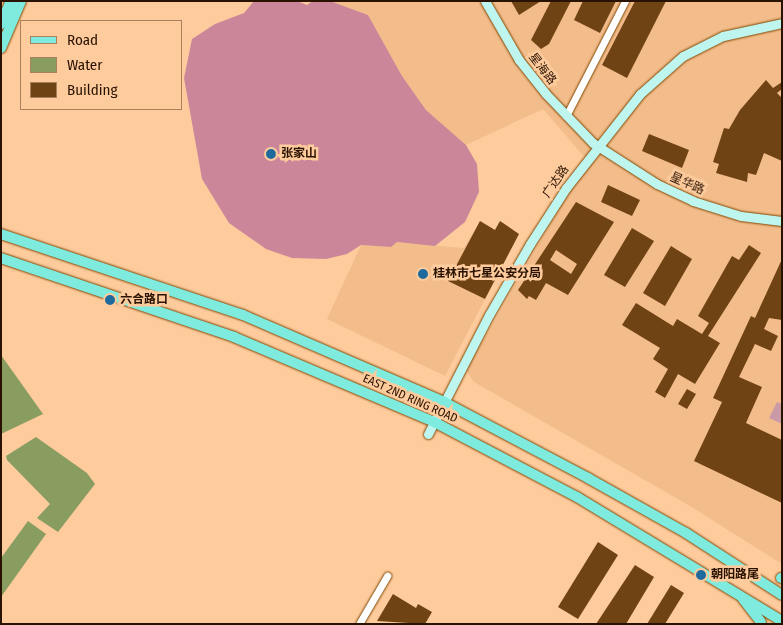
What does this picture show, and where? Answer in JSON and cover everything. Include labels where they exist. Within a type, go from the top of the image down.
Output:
[{"type":"main road","points":[[1,24],[11,1]]},
{"type":"main road","points":[[1,48],[21,1]]},
{"type":"main road","name":"EAST 2ND RING ROAD","points":[[1,234],[243,315],[444,402],[588,478],[686,533],[782,594]]},
{"type":"main road","name":"EAST 2ND RING ROAD","points":[[1,258],[234,337],[434,422],[546,480],[737,591],[782,621]]},
{"type":"main road","points":[[737,591],[762,622]]},
{"type":"street","name":"星海路","points":[[485,1],[519,60],[566,116],[596,144]]},
{"type":"street","points":[[566,116],[625,1]]},
{"type":"street","name":"广达路","points":[[428,434],[530,244],[596,144],[640,94],[683,56],[723,36],[782,23]]},
{"type":"street","name":"星华路","points":[[596,144],[657,184],[693,202],[740,216],[782,221]]},
{"type":"street","points":[[359,624],[388,576]]},
{"type":"shaded area","points":[[254,1],[297,1],[307,5],[313,1],[330,1],[368,15],[402,76],[426,110],[466,145],[477,164],[479,192],[465,222],[435,246],[397,242],[391,247],[361,245],[347,254],[326,259],[292,258],[266,249],[229,223],[202,179],[184,78],[192,39],[215,24],[244,13]]},
{"type":"shaded area","points":[[330,1],[782,1],[782,564],[690,506],[474,382],[466,370],[587,160],[543,109],[466,145],[426,110],[402,76],[368,15]]},
{"type":"shaded area","name":"桂林市七星公安分局","points":[[480,221],[495,230],[500,221],[519,234],[445,376],[327,319],[361,245],[390,247],[396,242],[464,248]]},
{"type":"shaded area","points":[[777,402],[782,404],[782,424],[769,418]]},
{"type":"water","points":[[1,355],[43,414],[1,434]]},
{"type":"water","points":[[36,437],[87,473],[95,484],[58,532],[37,518],[50,504],[7,460],[6,456]]},
{"type":"water","points":[[28,521],[46,534],[1,597],[1,558]]},
{"type":"building","points":[[511,1],[541,1],[519,15]]},
{"type":"building","points":[[551,1],[571,1],[549,44],[541,49],[531,40]]},
{"type":"building","points":[[583,1],[616,1],[600,33],[574,20]]},
{"type":"building","points":[[635,1],[666,1],[627,78],[602,65]]},
{"type":"building","points":[[766,80],[773,88],[782,82],[782,89],[777,93],[782,98],[782,161],[764,153],[756,175],[748,173],[747,182],[716,173],[719,164],[713,162],[724,128],[729,129],[740,110]]},
{"type":"building","points":[[649,134],[689,150],[682,168],[642,151]]},
{"type":"building","points":[[608,185],[640,200],[632,216],[601,202]]},
{"type":"building","points":[[576,202],[614,222],[568,295],[546,283],[536,300],[529,296],[527,299],[518,290]],"holes":[[[556,250],[577,264],[571,274],[550,260]]]},
{"type":"building","points":[[480,221],[495,230],[500,221],[519,234],[485,299],[448,281]]},
{"type":"building","points":[[632,228],[654,241],[625,287],[604,275]]},
{"type":"building","points":[[749,245],[761,253],[708,336],[720,343],[695,384],[678,374],[665,398],[655,392],[668,369],[653,359],[660,348],[622,325],[636,303],[673,326],[677,319],[702,334],[709,323],[698,316],[732,256],[739,260]]},
{"type":"building","points":[[671,246],[692,259],[665,306],[643,293]]},
{"type":"building","points":[[782,259],[782,320],[769,318],[764,329],[778,336],[771,351],[755,344],[739,377],[762,387],[746,423],[782,440],[782,503],[694,461],[722,402],[713,398],[751,316],[755,318]]},
{"type":"building","points":[[687,389],[696,394],[687,409],[678,404]]},
{"type":"building","points":[[598,542],[618,555],[578,619],[558,607]]},
{"type":"building","points":[[635,565],[654,577],[626,624],[596,624]]},
{"type":"building","points":[[671,585],[684,593],[665,624],[647,624]]},
{"type":"building","points":[[393,594],[416,608],[418,604],[432,612],[425,624],[377,621]]},
{"type":"place","name":"张家山","points":[[271,154]]},
{"type":"place","name":"桂林市七星公安分局","points":[[423,274]]},
{"type":"place","name":"六合路口","points":[[110,300]]},
{"type":"place","name":"朝阳路尾","points":[[701,575]]}]
